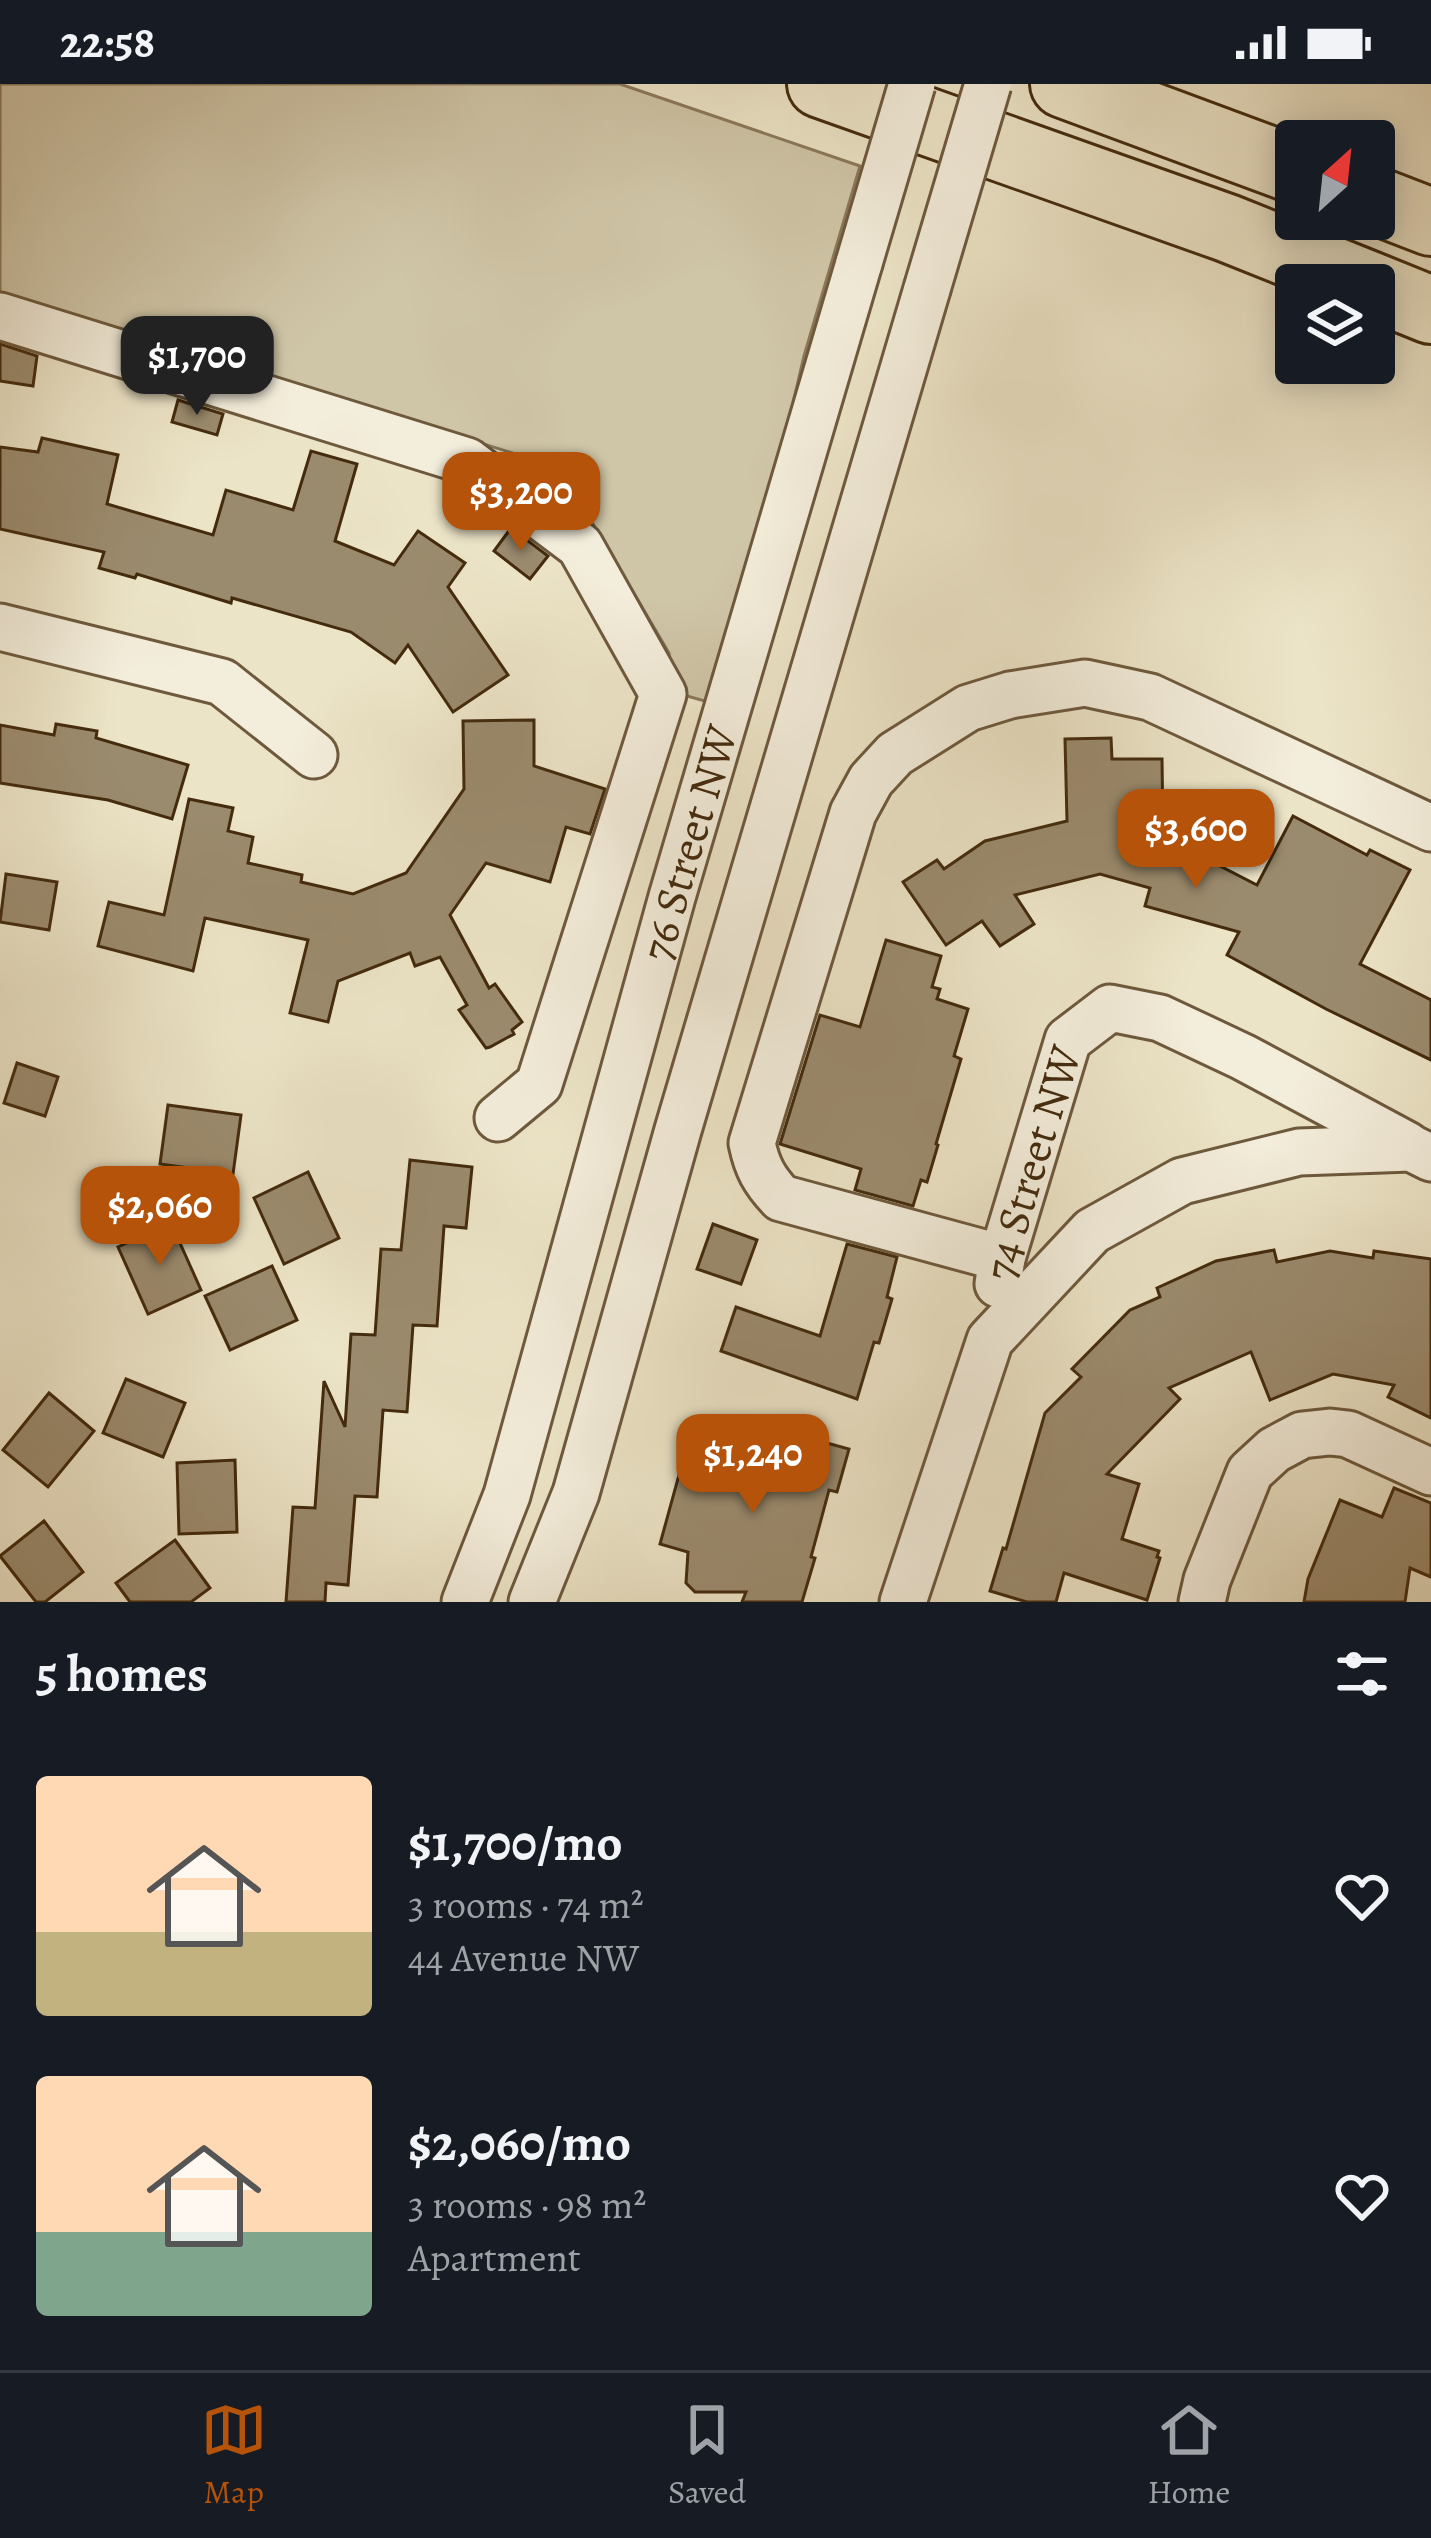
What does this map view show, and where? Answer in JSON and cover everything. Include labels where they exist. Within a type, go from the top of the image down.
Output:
[{"type":"highway","points":[[820,84],[1317,264]]},
{"type":"highway","points":[[1064,84],[1275,162]]},
{"type":"highway","points":[[1395,208],[1431,223]]},
{"type":"highway","points":[[1395,295],[1431,310]]},
{"type":"street","name":"76 Street NW","points":[[465,1602],[507,1495],[672,897],[912,84]]},
{"type":"street","name":"76 Street NW","points":[[532,1602],[576,1492],[678,1130],[988,84]]},
{"type":"street","points":[[0,316],[467,461],[580,546],[663,694],[539,1084],[498,1118]]},
{"type":"street","points":[[0,627],[222,682],[314,755]]},
{"type":"street","points":[[1002,1258],[781,1198],[764,1179],[752,1143],[853,813],[871,780],[895,754],[968,708],[1010,695],[1085,683],[1150,697],[1431,828]]},
{"type":"street","name":"74 Street NW","points":[[903,1602],[990,1340],[1002,1258],[1068,1040],[1110,1008],[1160,1018],[1421,1153]]},
{"type":"street","name":"74 Street NW","points":[[990,1340],[1092,1231],[1182,1181],[1299,1152],[1421,1153]]},
{"type":"street","points":[[1202,1602],[1250,1472],[1274,1450],[1302,1435],[1348,1434],[1431,1472]]},
{"type":"shaded area","points":[[0,84],[620,84],[860,166],[708,702],[673,692],[669,653],[560,468],[0,292]]},
{"type":"building","points":[[0,344],[37,356],[33,386],[0,381]]},
{"type":"building","points":[[178,400],[223,414],[217,435],[172,422]]},
{"type":"building","points":[[42,438],[118,455],[107,504],[213,535],[226,490],[293,510],[311,451],[357,464],[335,541],[394,565],[418,531],[465,563],[448,587],[508,675],[453,712],[408,645],[395,663],[351,632],[232,598],[231,603],[137,574],[135,578],[99,568],[104,552],[0,529],[0,447],[38,452]]},
{"type":"building","points":[[511,528],[548,556],[530,579],[494,551]]},
{"type":"building","points":[[534,720],[534,766],[605,789],[590,834],[566,827],[550,882],[486,863],[450,915],[489,988],[495,984],[522,1022],[512,1030],[514,1034],[490,1047],[486,1048],[459,1010],[467,1005],[440,957],[415,966],[410,953],[338,981],[328,1022],[290,1013],[308,940],[205,918],[193,971],[98,946],[109,902],[164,915],[189,799],[233,808],[228,831],[253,837],[248,863],[302,875],[301,882],[353,894],[406,873],[464,789],[463,721]]},
{"type":"building","points":[[56,724],[97,731],[96,738],[188,765],[172,819],[108,800],[0,783],[0,725],[54,735]]},
{"type":"building","points":[[1111,738],[1112,759],[1162,759],[1163,829],[1183,835],[1178,854],[1216,864],[1257,885],[1293,816],[1367,855],[1370,850],[1410,870],[1360,964],[1431,1000],[1431,1060],[1227,955],[1239,932],[1145,906],[1150,888],[1100,874],[1015,895],[1034,924],[1000,946],[982,921],[946,945],[903,882],[937,860],[944,869],[985,841],[1067,821],[1065,739]]},
{"type":"building","points":[[6,874],[57,882],[49,930],[0,922]]},
{"type":"building","points":[[886,940],[941,956],[932,987],[940,989],[937,999],[968,1009],[954,1056],[961,1059],[938,1145],[927,1182],[921,1180],[913,1206],[855,1190],[861,1169],[780,1144],[820,1015],[860,1027]]},
{"type":"building","points":[[17,1063],[58,1077],[45,1116],[4,1103]]},
{"type":"building","points":[[168,1105],[241,1115],[233,1174],[160,1164]]},
{"type":"building","points":[[410,1160],[472,1167],[466,1228],[444,1226],[437,1326],[413,1325],[407,1412],[383,1410],[377,1497],[355,1496],[348,1585],[326,1583],[325,1602],[286,1602],[293,1507],[315,1508],[324,1381],[345,1427],[351,1334],[375,1335],[381,1249],[401,1250]]},
{"type":"building","points":[[308,1172],[339,1238],[284,1264],[254,1198]]},
{"type":"building","points":[[171,1223],[201,1290],[148,1314],[118,1247]]},
{"type":"building","points":[[713,1224],[757,1240],[741,1284],[697,1269]]},
{"type":"building","points":[[847,1244],[897,1257],[887,1297],[892,1299],[857,1399],[721,1351],[736,1307],[820,1336]]},
{"type":"building","points":[[1274,1250],[1277,1262],[1330,1251],[1431,1259],[1431,1418],[1388,1397],[1394,1385],[1333,1374],[1270,1400],[1251,1352],[1169,1388],[1180,1399],[1107,1474],[1139,1484],[1122,1539],[1159,1551],[1147,1600],[1064,1573],[1056,1602],[1027,1602],[990,1591],[1045,1413],[1081,1377],[1072,1369],[1130,1310],[1160,1297],[1157,1288],[1216,1261]]},
{"type":"building","points":[[272,1266],[297,1320],[230,1350],[205,1296]]},
{"type":"building","points":[[126,1379],[185,1403],[163,1457],[103,1433]]},
{"type":"building","points":[[49,1393],[94,1431],[48,1487],[3,1450]]},
{"type":"building","points":[[772,1428],[849,1449],[837,1492],[829,1490],[802,1602],[742,1602],[746,1592],[695,1592],[686,1583],[688,1552],[660,1544],[688,1442],[762,1464]]},
{"type":"building","points":[[235,1460],[237,1532],[179,1534],[177,1463]]},
{"type":"building","points":[[1394,1488],[1431,1503],[1431,1577],[1410,1568],[1405,1602],[1304,1602],[1308,1579],[1340,1500],[1382,1517]]},
{"type":"building","points":[[44,1521],[83,1572],[45,1602],[36,1602],[0,1556]]},
{"type":"building","points":[[175,1540],[210,1588],[191,1602],[130,1602],[116,1583]]}]
